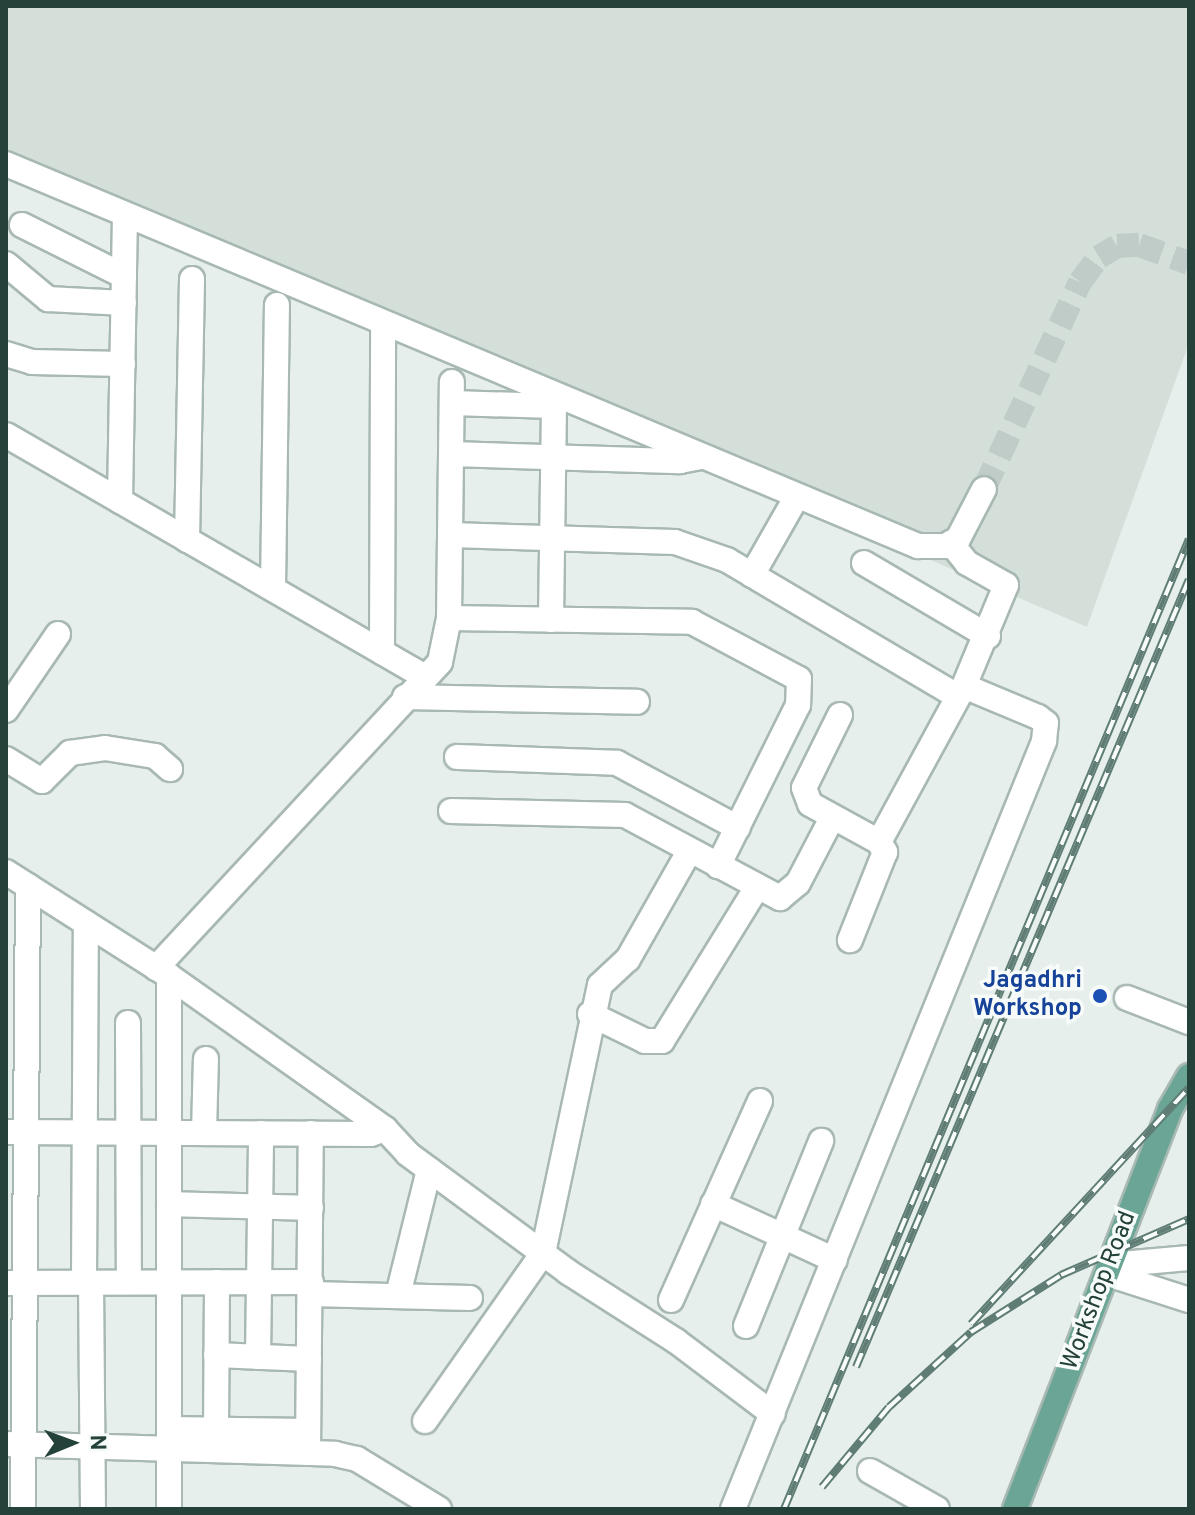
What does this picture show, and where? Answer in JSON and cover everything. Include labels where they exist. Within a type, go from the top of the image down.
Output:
[{"type":"main road","name":"Workshop Road","points":[[1015,1509],[1170,1109],[1189,1076]]},
{"type":"street","points":[[6,164],[554,401],[701,456],[918,546],[951,543],[964,530],[984,489]]},
{"type":"street","points":[[120,501],[125,216]]},
{"type":"street","points":[[22,225],[124,276]]},
{"type":"street","points":[[6,264],[48,299],[124,303]]},
{"type":"street","points":[[187,540],[192,279]]},
{"type":"street","points":[[273,589],[277,305]]},
{"type":"street","points":[[382,652],[383,325]]},
{"type":"street","points":[[11,364],[123,364]]},
{"type":"street","points":[[169,1509],[169,1133],[162,972],[405,697],[440,662],[449,618],[452,392],[554,401]]},
{"type":"street","points":[[551,620],[554,401]]},
{"type":"street","points":[[6,435],[424,676]]},
{"type":"street","points":[[451,454],[554,460],[680,461],[701,456]]},
{"type":"street","points":[[752,575],[797,496]]},
{"type":"street","points":[[450,535],[675,542],[727,560],[960,691],[1038,717],[1046,730],[733,1509]]},
{"type":"street","points":[[850,940],[883,861],[879,842],[988,636],[1006,585],[967,563],[951,543]]},
{"type":"street","points":[[864,563],[988,636]]},
{"type":"street","points":[[449,618],[692,622],[799,679],[798,705],[718,866]]},
{"type":"street","points":[[6,710],[58,634]]},
{"type":"street","points":[[405,697],[637,702]]},
{"type":"street","points":[[840,715],[804,788],[810,804],[879,842]]},
{"type":"street","points":[[6,759],[42,781],[70,753],[105,748],[155,756],[170,769]]},
{"type":"street","points":[[457,757],[617,763],[738,828]]},
{"type":"street","points":[[451,811],[615,813],[641,822],[780,898],[790,895],[832,818]]},
{"type":"street","points":[[425,1421],[543,1253],[590,1014],[600,985],[628,959],[690,850]]},
{"type":"street","points":[[6,872],[162,972],[385,1129],[429,1170],[543,1253],[676,1341],[773,1414]]},
{"type":"street","points":[[23,1509],[15,1444],[14,1208],[28,886]]},
{"type":"street","points":[[590,1014],[645,1041],[662,1041],[757,887]]},
{"type":"street","points":[[86,923],[85,1132],[93,1509]]},
{"type":"street","points":[[1127,998],[1189,1022]]},
{"type":"street","points":[[128,1023],[129,1282]]},
{"type":"street","points":[[204,1133],[206,1059]]},
{"type":"street","points":[[671,1300],[760,1101]]},
{"type":"street","points":[[16,1132],[371,1134],[385,1129]]},
{"type":"street","points":[[258,1357],[261,1133]]},
{"type":"street","points":[[308,1442],[311,1133]]},
{"type":"street","points":[[746,1326],[821,1141]]},
{"type":"street","points":[[398,1295],[429,1170]]},
{"type":"street","points":[[169,1204],[311,1208]]},
{"type":"street","points":[[713,1204],[835,1260]]},
{"type":"street","points":[[1109,1270],[1189,1258]]},
{"type":"street","points":[[1109,1270],[1189,1300]]},
{"type":"street","points":[[216,1430],[217,1282]]},
{"type":"street","points":[[15,1283],[260,1282],[398,1295],[470,1298]]},
{"type":"street","points":[[216,1355],[309,1359]]},
{"type":"street","points":[[15,1444],[93,1446],[216,1430],[308,1442],[357,1459],[439,1509]]},
{"type":"street","points":[[169,1438],[308,1442]]},
{"type":"street","points":[[870,1471],[937,1509]]},
{"type":"shaded area","points":[[6,6],[1189,6],[1189,343],[1087,627],[673,450],[6,177]]},
{"type":"tunnel","points":[[984,489],[1080,282],[1099,257],[1117,246],[1139,245],[1189,263]]},
{"type":"railway","points":[[784,1509],[1189,539]]},
{"type":"railway","points":[[856,1367],[1189,579]]},
{"type":"railway","points":[[971,1324],[1189,1088]]},
{"type":"railway","points":[[822,1487],[889,1407],[971,1332],[1061,1275],[1189,1219]]},
{"type":"place","name":"Jagadhri Workshop","points":[[1100,996]]}]
